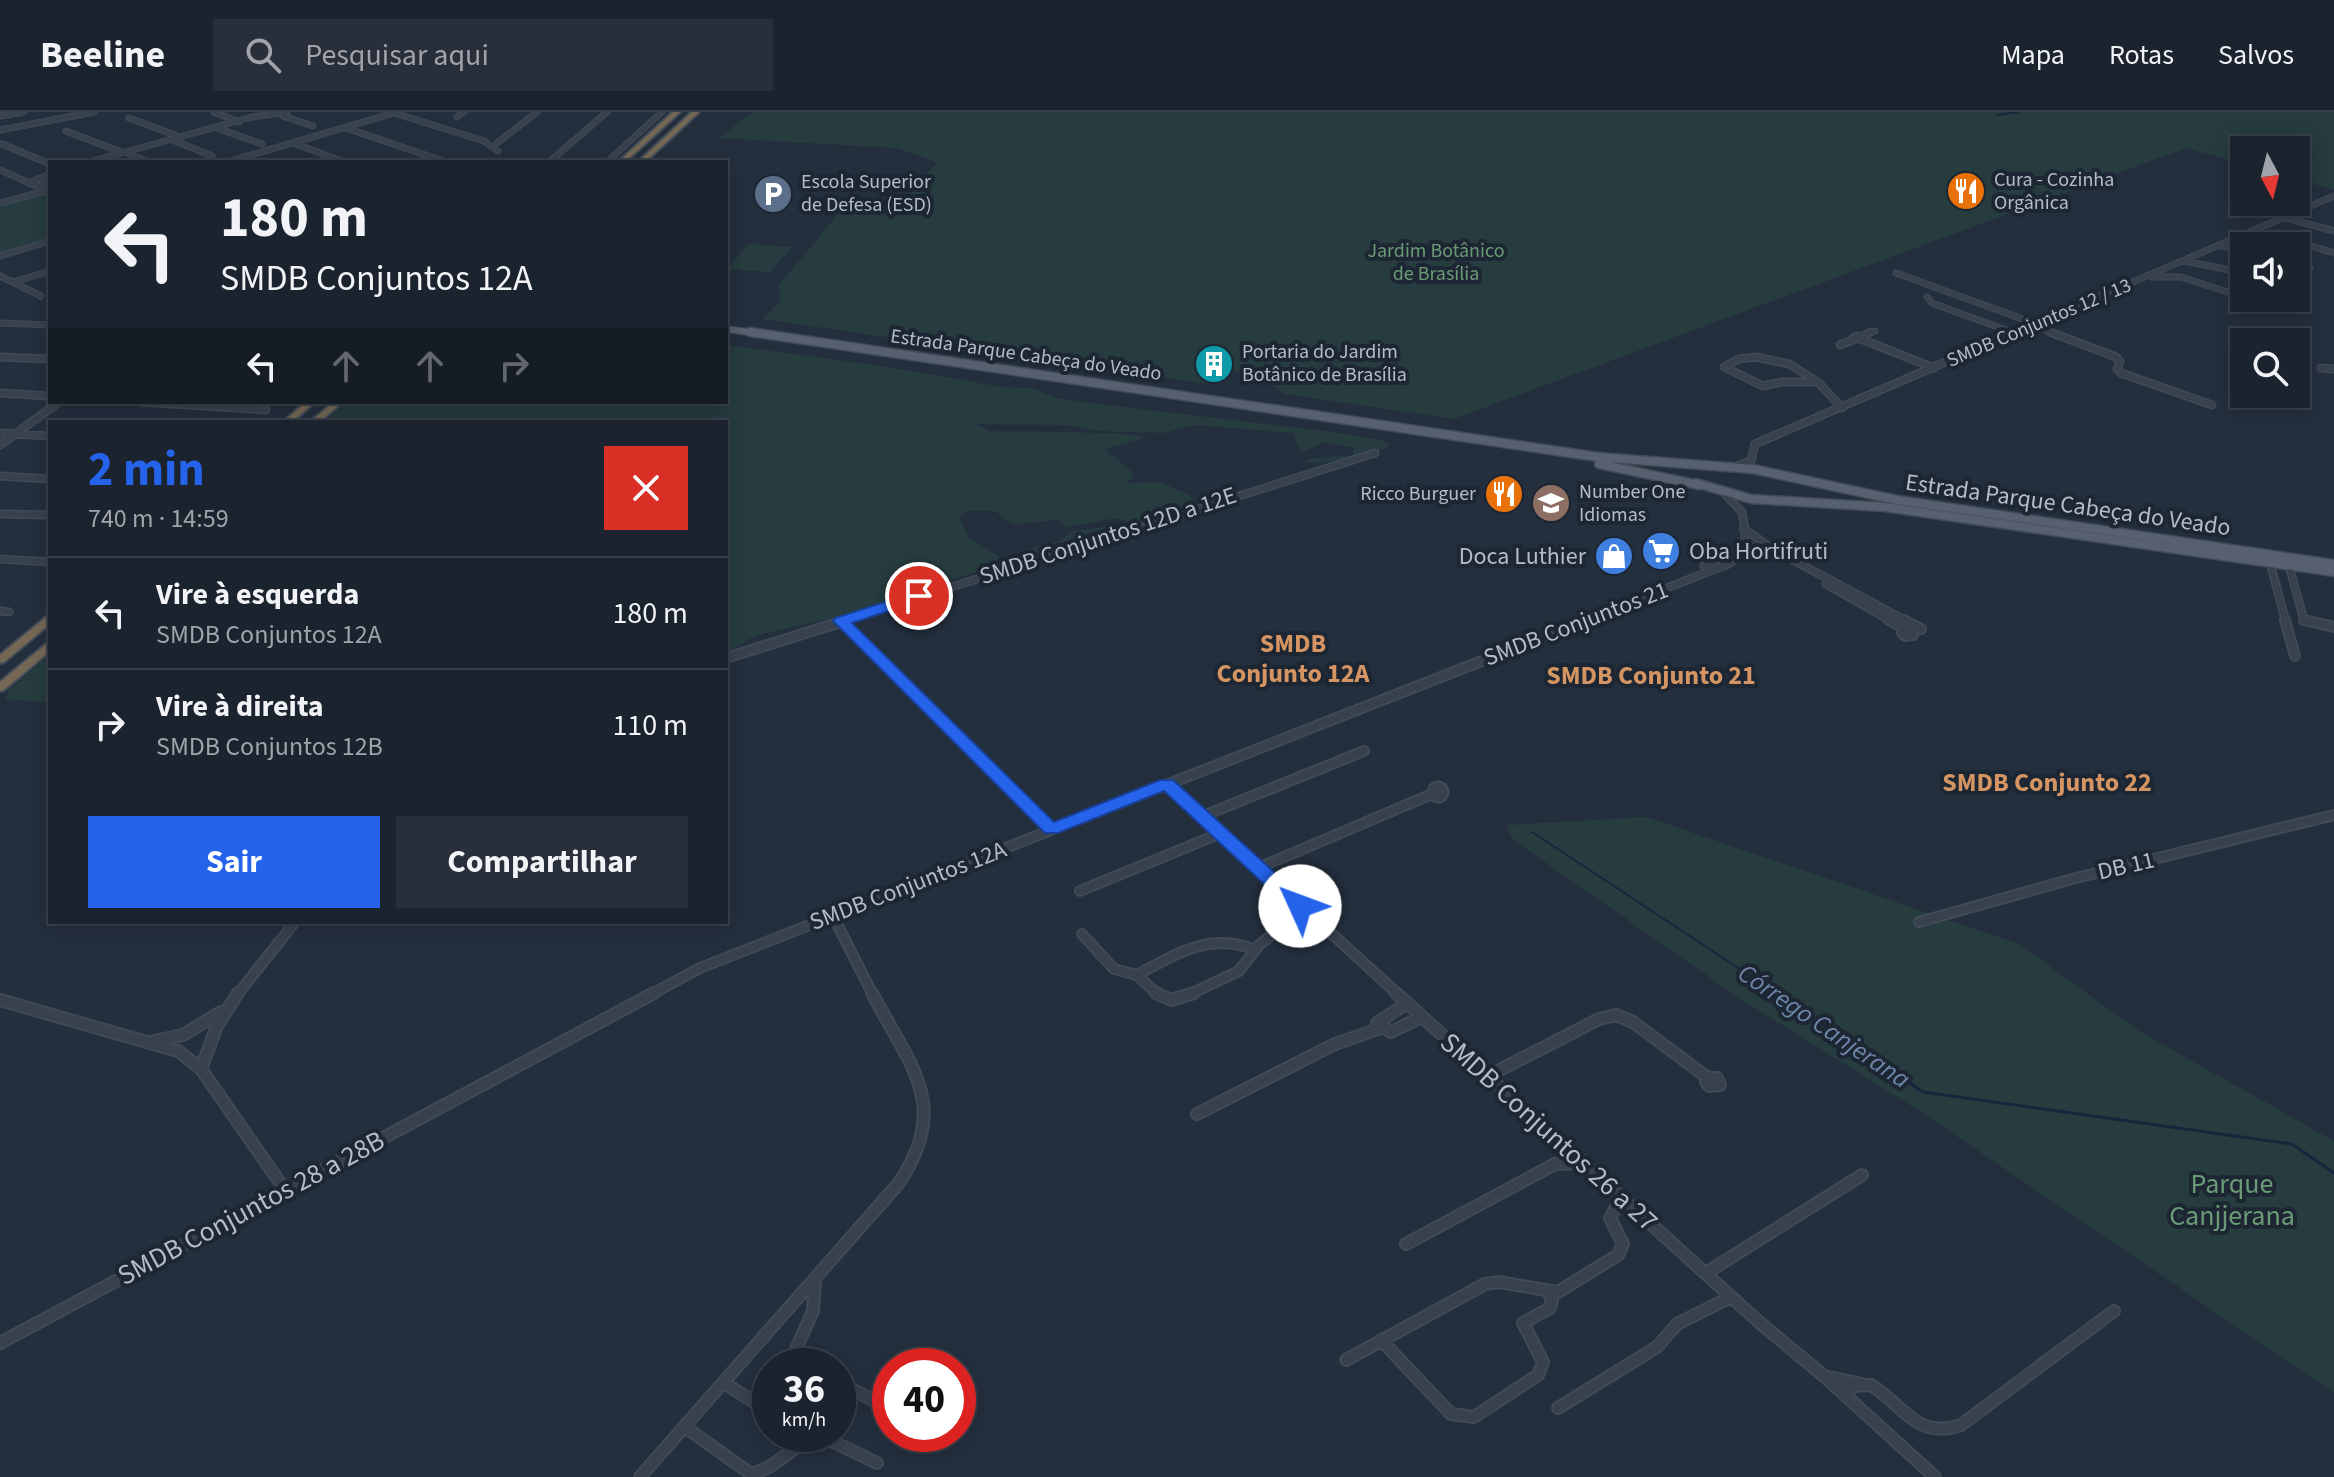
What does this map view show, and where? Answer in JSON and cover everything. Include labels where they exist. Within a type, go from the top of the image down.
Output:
[{"type":"highway","points":[[623,160],[676,112]]},
{"type":"highway","points":[[643,160],[696,112]]},
{"type":"highway","points":[[290,419],[309,404]]},
{"type":"highway","points":[[316,420],[335,404]]},
{"type":"highway","points":[[0,660],[48,621]]},
{"type":"highway","points":[[0,688],[48,648]]},
{"type":"main road","name":"Estrada Parque Cabeça do Veado","points":[[728,332],[1605,465],[1763,500],[1885,507],[2334,572]]},
{"type":"main road","name":"Estrada Parque Cabeça do Veado","points":[[777,340],[1623,461],[1772,472],[1897,500],[2334,564]]},
{"type":"main road","points":[[1699,485],[1689,474],[1701,466]]},
{"type":"main road","points":[[1797,480],[1808,492],[1799,500]]},
{"type":"street","points":[[0,116],[24,112]]},
{"type":"street","points":[[0,130],[94,112]]},
{"type":"street","points":[[214,112],[240,122]]},
{"type":"street","points":[[198,134],[240,122],[298,112]]},
{"type":"street","points":[[406,115],[417,112]]},
{"type":"street","points":[[457,117],[464,112]]},
{"type":"street","points":[[497,143],[537,112]]},
{"type":"street","points":[[551,160],[607,112]]},
{"type":"street","points":[[609,160],[662,112]]},
{"type":"street","points":[[233,160],[296,144],[392,113],[484,141],[498,151]]},
{"type":"street","points":[[285,114],[313,126]]},
{"type":"street","points":[[129,118],[212,156]]},
{"type":"street","points":[[97,160],[240,122]]},
{"type":"street","points":[[346,127],[440,160]]},
{"type":"street","points":[[220,129],[262,144]]},
{"type":"street","points":[[66,131],[143,160]]},
{"type":"street","points":[[2,144],[48,163]]},
{"type":"street","points":[[296,144],[339,160]]},
{"type":"street","points":[[107,160],[126,153]]},
{"type":"street","points":[[0,170],[48,191]]},
{"type":"street","points":[[33,185],[48,178]]},
{"type":"street","points":[[0,203],[48,191]]},
{"type":"street","name":"SMDB Conjuntos 12 / 13","points":[[2252,232],[2334,196]]},
{"type":"street","points":[[2286,218],[2334,231]]},
{"type":"street","points":[[2262,228],[2269,232]]},
{"type":"street","points":[[0,256],[48,242]]},
{"type":"street","name":"SMDB Conjuntos 12 / 13","points":[[1736,467],[1746,464],[1753,457],[1755,444],[2230,242]]},
{"type":"street","points":[[2220,246],[2230,248]]},
{"type":"street","points":[[2310,246],[2334,253]]},
{"type":"street","points":[[2184,261],[2230,270]]},
{"type":"street","points":[[2166,269],[2230,295]]},
{"type":"street","points":[[12,282],[48,272]]},
{"type":"street","points":[[1896,273],[2116,357],[2120,360],[2119,372],[2212,405]]},
{"type":"street","points":[[0,276],[41,296]]},
{"type":"street","points":[[2148,277],[2181,277]]},
{"type":"street","points":[[1927,297],[1932,303],[2015,334]]},
{"type":"street","points":[[0,323],[48,325]]},
{"type":"street","points":[[1840,345],[1875,331]]},
{"type":"street","points":[[1859,338],[1935,368]]},
{"type":"street","points":[[0,357],[48,359]]},
{"type":"street","points":[[1821,382],[1782,382],[1763,386],[1724,367],[1744,359],[1770,358],[1791,365],[1821,382],[1831,390],[1842,408]]},
{"type":"street","points":[[2321,368],[2334,369]]},
{"type":"street","points":[[0,393],[48,399]]},
{"type":"street","points":[[2,435],[48,400]]},
{"type":"street","points":[[0,445],[56,404]]},
{"type":"street","points":[[172,404],[266,410]]},
{"type":"street","points":[[2,435],[48,436]]},
{"type":"street","name":"SMDB Conjuntos 12D a 12E","points":[[728,657],[1375,453]]},
{"type":"street","points":[[1753,457],[1759,465],[1772,472]]},
{"type":"street","points":[[0,476],[48,479]]},
{"type":"street","points":[[1725,493],[1738,501],[1743,509],[1743,546],[1782,559],[1905,631]]},
{"type":"street","points":[[1743,509],[1747,503],[1763,500]]},
{"type":"street","points":[[0,514],[48,515]]},
{"type":"street","points":[[1743,528],[1771,548],[1921,629]]},
{"type":"street","name":"SMDB Conjuntos 21","points":[[1459,669],[1693,578],[1712,566],[1737,561],[1743,546]]},
{"type":"street","points":[[0,559],[48,562]]},
{"type":"street","points":[[2270,563],[2295,656]]},
{"type":"street","points":[[2289,566],[2304,620],[2334,627]]},
{"type":"street","points":[[841,621],[1051,829]]},
{"type":"street","name":"SMDB Conjuntos 12A","points":[[501,1073],[700,968],[1459,669]]},
{"type":"street","points":[[1203,816],[1364,751]]},
{"type":"street","name":"SMDB Conjuntos 26 a 27","points":[[1167,784],[1731,1297],[1935,1477]]},
{"type":"street","points":[[1258,868],[1432,794]]},
{"type":"street","name":"DB 11","points":[[1919,922],[2072,879],[2334,815]]},
{"type":"street","points":[[1080,891],[1221,833]]},
{"type":"street","points":[[1291,927],[1300,906]]},
{"type":"street","points":[[640,1477],[815,1280],[914,1162],[925,1136],[927,1114],[924,1094],[833,916]]},
{"type":"street","points":[[201,1069],[208,1043],[222,1012],[293,924]]},
{"type":"street","points":[[1082,934],[1114,969],[1137,975],[1162,998],[1176,999],[1238,971],[1266,939],[1291,927],[1325,928]]},
{"type":"street","points":[[1137,975],[1212,941],[1231,939],[1255,950]]},
{"type":"street","points":[[0,1000],[178,1051],[201,1069],[285,1190]]},
{"type":"street","points":[[1381,1028],[1377,1021],[1407,1003]]},
{"type":"street","points":[[145,1041],[168,1040],[183,1035],[222,1012]]},
{"type":"street","points":[[1488,1076],[1599,1019],[1616,1015],[1633,1022],[1708,1078]]},
{"type":"street","points":[[1197,1114],[1335,1044],[1381,1028],[1393,1032],[1422,1017]]},
{"type":"street","name":"SMDB Conjuntos 28 a 28B","points":[[0,1343],[501,1073]]},
{"type":"street","points":[[1555,1164],[1562,1144]]},
{"type":"street","points":[[1406,1244],[1555,1164],[1584,1163]]},
{"type":"street","points":[[1706,1273],[1862,1175]]},
{"type":"street","points":[[1346,1360],[1492,1282],[1548,1292],[1565,1289],[1618,1255],[1623,1244],[1610,1218],[1616,1207],[1625,1200]]},
{"type":"street","points":[[796,1348],[813,1311],[815,1280]]},
{"type":"street","points":[[1381,1340],[1451,1414],[1474,1417],[1485,1413],[1538,1375],[1543,1362],[1523,1323],[1550,1308],[1552,1300],[1548,1292]]},
{"type":"street","points":[[1558,1408],[1657,1347],[1677,1324],[1731,1297]]},
{"type":"street","points":[[1824,1376],[1879,1389],[1927,1430],[1946,1432],[1961,1425],[2114,1311]]},
{"type":"street","points":[[724,1383],[752,1401]]},
{"type":"street","points":[[1844,1394],[1862,1384]]},
{"type":"street","points":[[685,1427],[751,1474],[768,1469],[788,1452]]},
{"type":"street","points":[[856,1452],[877,1463]]},
{"type":"green space","name":"Jardim Botânico de Brasília","points":[[752,112],[2334,112],[2334,190],[2310,183],[2310,136],[2230,136],[2230,160],[2186,148],[1454,419],[1285,394],[1260,374],[1235,371],[1220,360],[1195,365],[1211,379],[1209,384],[762,319],[780,301],[779,285],[842,209],[895,212],[937,162],[897,148],[719,138]]},
{"type":"green space","points":[[44,191],[48,193],[48,242],[0,255],[0,204]]},
{"type":"green space","points":[[748,244],[792,247],[770,272],[728,267]]},
{"type":"green space","points":[[728,345],[876,365],[1002,387],[1032,388],[1057,398],[1341,433],[1381,440],[1390,445],[1362,456],[1314,463],[1306,462],[1309,459],[1353,455],[1354,448],[1325,442],[1304,451],[1300,450],[1293,433],[1194,425],[1164,433],[1097,431],[1064,425],[975,424],[990,431],[1114,433],[1148,437],[1105,449],[1132,472],[1132,478],[1125,483],[1160,482],[1190,495],[1194,503],[1170,515],[1091,533],[1044,553],[1014,559],[1022,550],[1059,541],[1072,531],[1116,526],[1126,521],[1115,518],[1067,527],[1057,520],[1012,524],[995,511],[966,511],[959,517],[969,538],[1000,557],[991,568],[890,598],[866,610],[755,636],[728,652],[728,420],[325,420],[345,404],[728,404]]},
{"type":"green space","points":[[48,656],[48,703],[5,699],[9,690]]},
{"type":"green space","name":"Parque Canjjerana","points":[[1647,817],[2019,944],[2139,1031],[2334,1141],[2334,1393],[1924,1114],[1739,998],[1512,839],[1507,825]]},
{"type":"waterway","points":[[1997,115],[2018,112]]},
{"type":"waterway","name":"Córrego Canjerana","points":[[1532,832],[1777,994]]},
{"type":"waterway","name":"Córrego Canjerana","points":[[1777,994],[1923,1092],[2292,1144],[2334,1173]]},
{"type":"place","name":"Cura - Cozinha Orgânica","points":[[1966,191]]},
{"type":"place","name":"Escola Superior de Defesa (ESD)","points":[[773,194]]},
{"type":"place","name":"Portaria do Jardim Botânico de Brasília","points":[[1214,364]]},
{"type":"place","name":"Ricco Burguer","points":[[1504,494]]},
{"type":"place","name":"Number One Idiomas","points":[[1551,503]]},
{"type":"place","name":"Oba Hortifruti","points":[[1661,551]]},
{"type":"place","name":"Doca Luthier","points":[[1614,556]]},
{"type":"district","name":"SMDB Conjunto 12A","points":[[1293,658]]},
{"type":"district","name":"SMDB Conjunto 21","points":[[1651,675]]},
{"type":"district","name":"SMDB Conjunto 22","points":[[2047,782]]},
{"type":"route","points":[[919,596],[841,621],[1051,829],[1167,784],[1300,906]]}]
